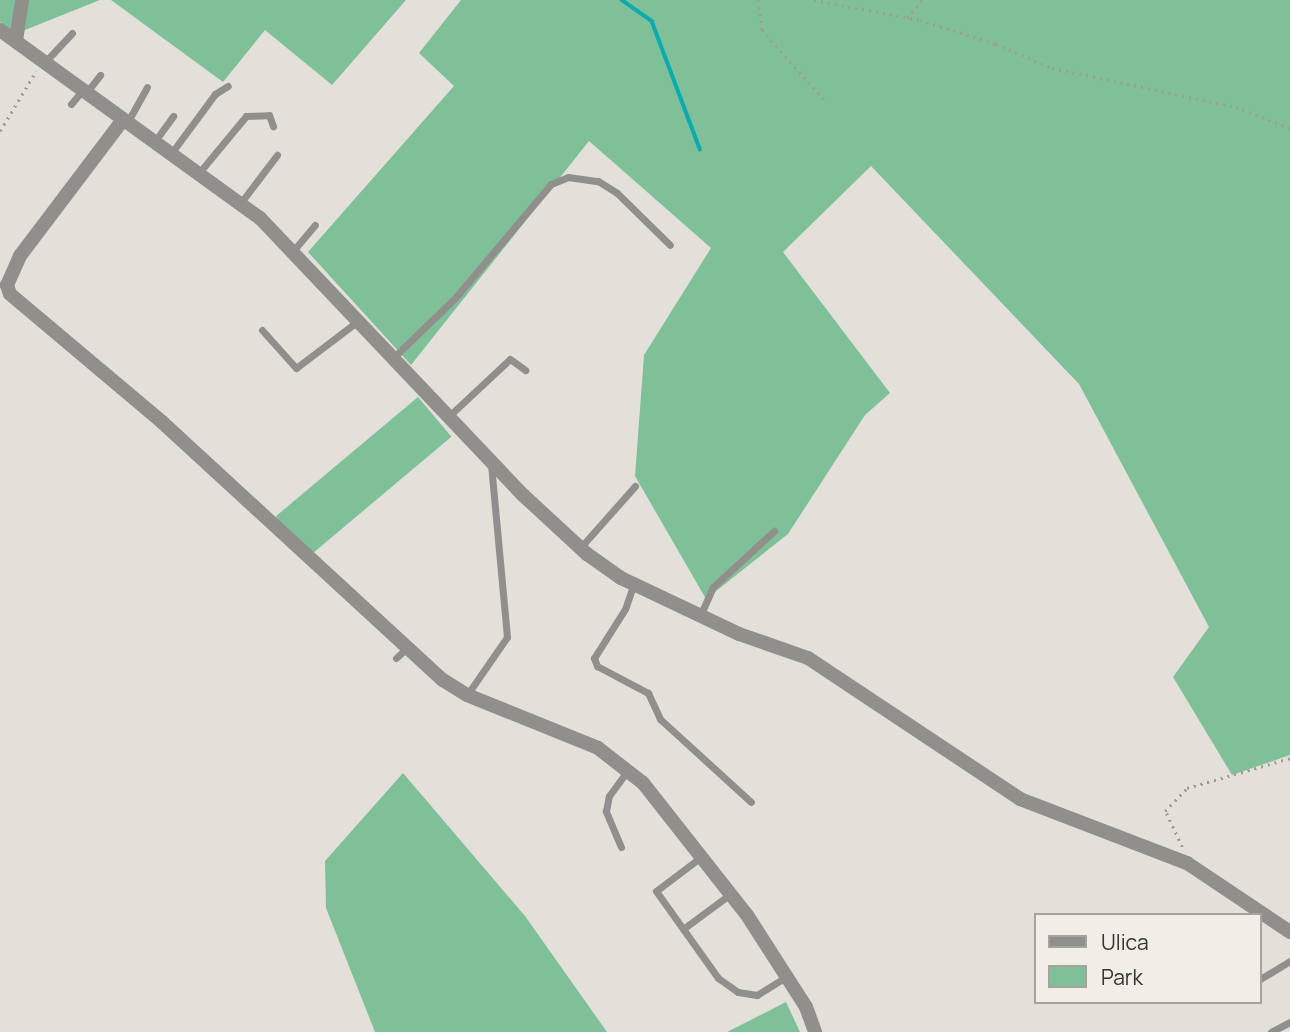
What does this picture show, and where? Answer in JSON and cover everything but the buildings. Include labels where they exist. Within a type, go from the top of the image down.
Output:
[{"type":"street","points":[[16,41],[22,0]]},
{"type":"street","points":[[0,30],[124,123],[198,174],[293,251],[491,461],[580,548],[633,586],[833,672],[1020,799],[1187,863],[1262,913]]},
{"type":"street","points":[[124,123],[20,256],[7,285],[10,294],[162,422],[443,680],[467,695],[598,748],[628,769],[702,856],[786,977],[815,1032]]},
{"type":"street","points":[[1262,913],[1290,932]]},
{"type":"lane","points":[[42,62],[72,33]]},
{"type":"lane","points":[[71,104],[100,75]]},
{"type":"lane","points":[[170,155],[215,94],[228,86]]},
{"type":"lane","points":[[124,123],[147,87]]},
{"type":"lane","points":[[198,174],[246,116],[269,115],[273,126]]},
{"type":"lane","points":[[153,144],[173,116]]},
{"type":"lane","points":[[239,205],[277,155]]},
{"type":"lane","points":[[393,358],[455,298],[551,184],[580,175],[598,181],[670,245]]},
{"type":"lane","points":[[293,251],[315,225]]},
{"type":"lane","points":[[262,330],[296,368],[359,320]]},
{"type":"lane","points":[[449,416],[510,359],[525,370]]},
{"type":"lane","points":[[467,695],[508,637],[491,461]]},
{"type":"lane","points":[[580,548],[635,486]]},
{"type":"lane","points":[[700,616],[713,587],[774,531]]},
{"type":"lane","points":[[633,586],[625,609],[594,658],[597,666],[648,693],[660,719],[751,802]]},
{"type":"lane","points":[[397,658],[408,647]]},
{"type":"lane","points":[[621,847],[606,811],[608,796],[628,769]]},
{"type":"lane","points":[[702,856],[656,891],[718,978],[738,992],[757,995],[786,977]]},
{"type":"lane","points":[[683,929],[729,895]]},
{"type":"lane","points":[[1262,978],[1290,961]]},
{"type":"lane","points":[[1272,1032],[1290,1022]]},
{"type":"path","points":[[758,0],[762,30],[824,99]]},
{"type":"path","points":[[814,0],[907,18],[984,39],[1052,68],[1236,107],[1290,128]]},
{"type":"path","points":[[907,18],[922,0]]},
{"type":"path","points":[[0,131],[42,62]]},
{"type":"path","points":[[1187,863],[1165,811],[1172,803],[1187,788],[1290,758]]},
{"type":"green space","points":[[0,0],[15,0],[12,31],[0,22]]},
{"type":"green space","points":[[24,0],[100,0],[20,32]]},
{"type":"green space","points":[[111,0],[406,0],[332,85],[265,30],[223,82]]},
{"type":"green space","points":[[461,0],[1290,0],[1290,755],[1232,775],[1173,677],[1209,627],[1079,384],[871,166],[783,252],[890,393],[865,415],[788,534],[706,599],[635,476],[644,355],[711,248],[589,141],[411,365],[308,252],[454,86],[419,53]]},
{"type":"green space","points":[[418,397],[451,437],[309,556],[276,517]]},
{"type":"green space","points":[[403,773],[525,916],[607,1032],[375,1032],[326,908],[325,861]]},
{"type":"green space","points":[[786,1002],[800,1032],[727,1032]]},
{"type":"waterway","points":[[622,0],[652,21],[700,149]]}]
